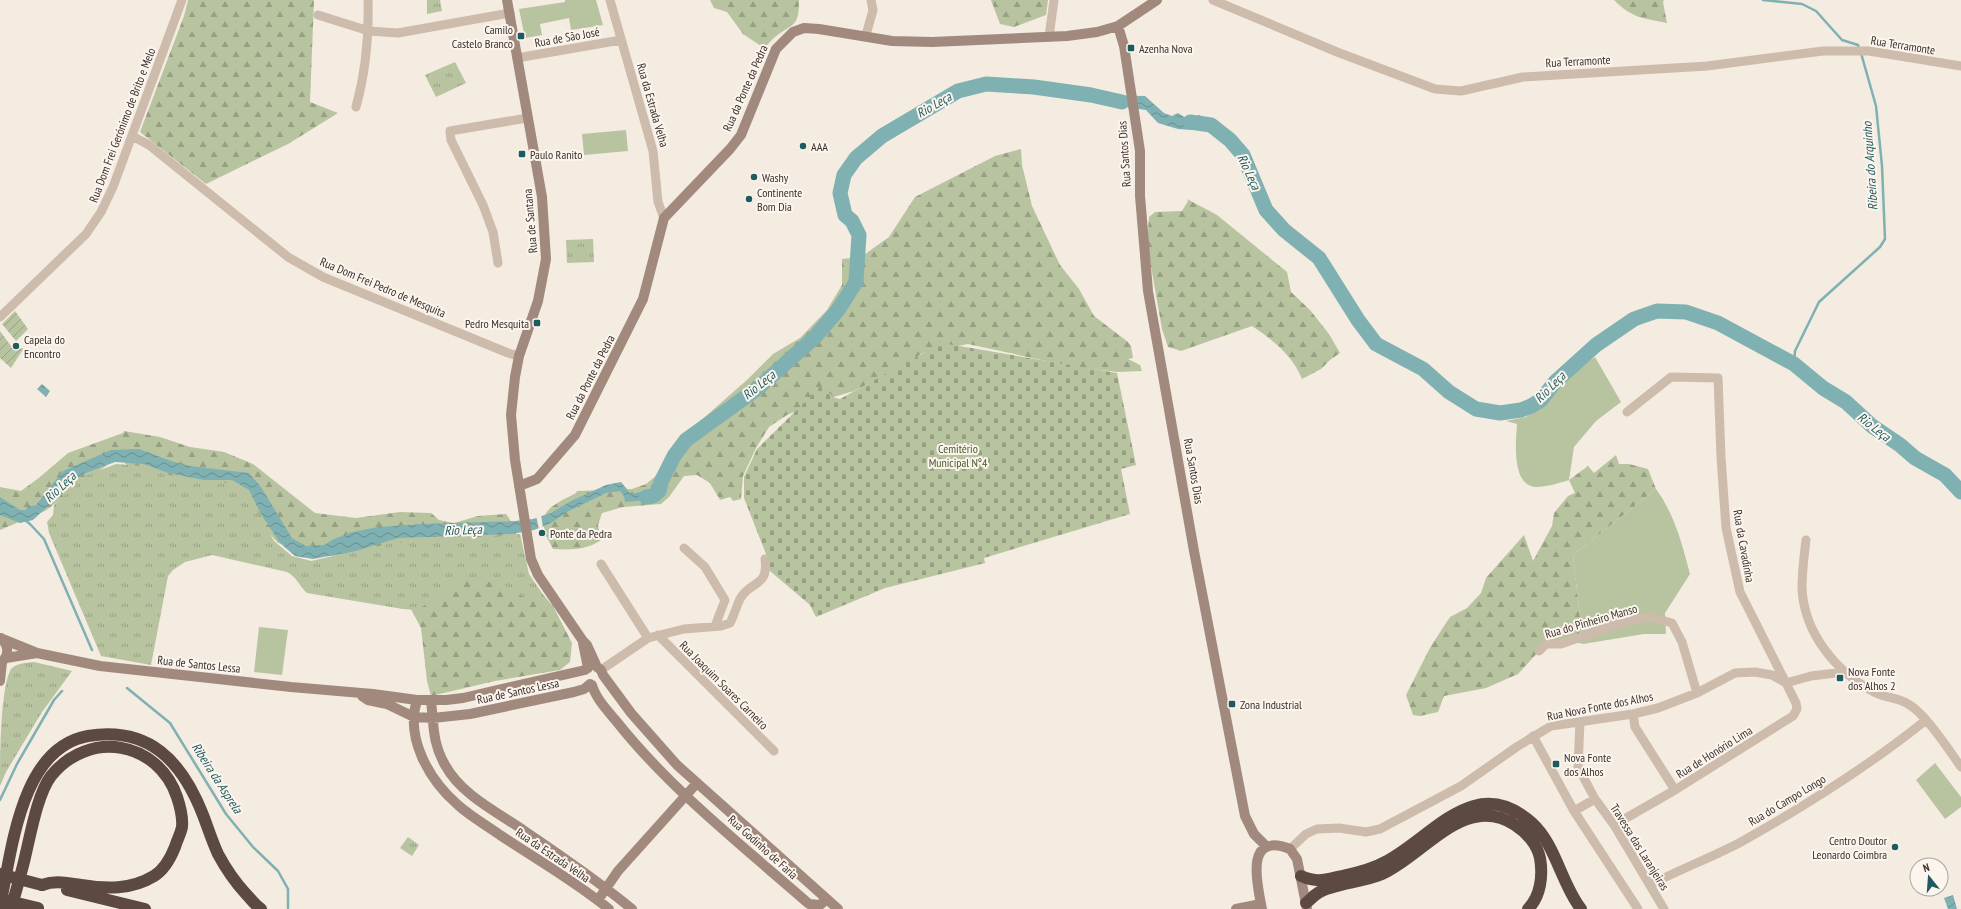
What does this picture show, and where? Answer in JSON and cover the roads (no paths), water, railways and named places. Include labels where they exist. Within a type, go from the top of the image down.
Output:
[{"type":"highway","points":[[0,906],[24,798],[43,764],[60,748],[82,737],[102,734],[127,736],[149,742],[164,753],[180,771],[192,792],[209,834],[229,873],[261,909]]},
{"type":"highway","points":[[11,909],[35,816],[50,776],[65,762],[79,753],[100,747],[114,746],[145,755],[161,768],[173,784],[181,808],[182,826],[171,857],[156,874],[145,881],[121,888],[98,888],[53,881],[42,885]]},
{"type":"highway","points":[[1301,876],[1316,881],[1364,871],[1388,861],[1456,812],[1475,805],[1491,804],[1506,807],[1519,813],[1533,823],[1551,850],[1573,899],[1581,909]]},
{"type":"highway","points":[[1306,906],[1318,893],[1326,889],[1358,882],[1381,874],[1400,865],[1453,825],[1480,815],[1494,816],[1508,820],[1522,829],[1538,852],[1541,880],[1538,892],[1528,909]]},
{"type":"highway","points":[[0,874],[145,909]]},
{"type":"highway","points":[[0,899],[40,908]]},
{"type":"street","name":"Rua Dom Frei Gerónimo de Brito e Melo","points":[[0,317],[86,234],[101,212],[113,187],[182,0]]},
{"type":"street","points":[[356,107],[362,83],[369,31],[368,0]]},
{"type":"street","name":"Rua de Santana","points":[[507,0],[544,213],[546,259],[538,301],[519,356],[512,415],[519,486]]},
{"type":"street","name":"Rua da Estrada Velha","points":[[610,0],[653,151],[658,202],[664,218]]},
{"type":"street","points":[[866,35],[873,10],[871,0]]},
{"type":"street","points":[[1049,37],[1054,0]]},
{"type":"street","name":"Rua da Ponte da Pedra","points":[[519,486],[537,479],[575,435],[643,300],[664,218],[730,149],[741,135],[776,49],[793,32],[804,28],[866,35],[892,41],[932,42],[1049,37],[1097,32],[1118,26],[1157,0]]},
{"type":"street","name":"Rua Terramonte","points":[[1213,0],[1337,52],[1435,89],[1461,91],[1523,77],[1546,74],[1707,66],[1823,51],[1869,51],[1961,66]]},
{"type":"street","points":[[318,15],[369,31],[398,33],[510,13]]},
{"type":"street","name":"Rua Santos Dias","points":[[1118,26],[1124,46],[1140,151],[1140,196],[1148,291],[1194,551],[1245,816],[1254,834],[1267,847]]},
{"type":"street","name":"Rua de São José","points":[[517,58],[621,40]]},
{"type":"street","points":[[498,263],[493,232],[483,205],[451,140],[450,131],[527,118]]},
{"type":"street","name":"Rua Dom Frei Pedro de Mesquita","points":[[132,136],[149,145],[288,257],[323,277],[508,353],[519,356]]},
{"type":"street","name":"Rua da Cavadinha","points":[[1627,412],[1670,377],[1718,374],[1721,457],[1726,528],[1740,592],[1786,683]]},
{"type":"street","name":"Rua Godinho de Faria","points":[[519,486],[531,559],[538,575],[587,645],[595,670],[650,736],[697,783],[838,909]]},
{"type":"street","points":[[1806,540],[1802,590],[1809,618],[1821,646],[1844,672],[1877,694],[1909,704],[1926,720],[1961,767]]},
{"type":"street","points":[[684,548],[705,566],[725,600],[715,626]]},
{"type":"street","points":[[591,685],[600,682],[595,670],[648,638],[684,629],[730,623],[745,592],[764,576],[766,570],[765,559]]},
{"type":"street","points":[[600,564],[648,638]]},
{"type":"street","name":"Rua do Pinheiro Manso","points":[[1539,651],[1546,644],[1561,644],[1627,621],[1650,617],[1672,623],[1682,642],[1698,693]]},
{"type":"street","name":"Rua Joaquim Soares Carneiro","points":[[658,635],[774,751]]},
{"type":"street","points":[[0,638],[7,647],[2,661],[0,681]]},
{"type":"street","name":"Rua de Santos Lessa","points":[[0,638],[37,653],[100,666],[358,694],[373,694],[417,700],[463,698],[595,670]]},
{"type":"street","name":"Rua de Santos Lessa","points":[[2,661],[37,653]]},
{"type":"street","name":"Rua Godinho de Faria","points":[[595,670],[584,678],[591,685],[599,699],[640,750],[686,795],[809,904],[820,905],[827,899]]},
{"type":"street","name":"Rua Nova Fonte dos Alhos","points":[[1290,849],[1306,834],[1317,829],[1339,828],[1366,832],[1380,829],[1461,786],[1533,736],[1551,726],[1633,714],[1658,708],[1698,693],[1735,673],[1755,672],[1772,675],[1786,683]]},
{"type":"street","points":[[1786,683],[1811,676],[1844,672]]},
{"type":"street","name":"Rua de Honório Lima","points":[[1614,825],[1676,790],[1793,716],[1796,709],[1796,703],[1786,683]]},
{"type":"street","name":"Rua de Santos Lessa","points":[[358,694],[368,700],[387,704],[414,716],[433,718],[470,714],[574,692],[591,685]]},
{"type":"street","name":"Rua da Estrada Velha","points":[[417,700],[413,730],[421,756],[430,774],[457,805],[598,900],[608,909]]},
{"type":"street","name":"Rua da Estrada Velha","points":[[431,700],[434,741],[446,766],[456,781],[469,792],[606,888],[632,909]]},
{"type":"street","points":[[1633,714],[1635,727],[1676,790]]},
{"type":"street","name":"Rua do Campo Longo","points":[[1650,885],[1747,838],[1889,750],[1926,720]]},
{"type":"street","name":"Travessa das Laranjeiras","points":[[1580,722],[1578,767],[1595,799],[1614,825],[1664,909]]},
{"type":"street","points":[[1533,736],[1574,811],[1638,909]]},
{"type":"street","points":[[598,900],[618,871],[697,783]]},
{"type":"street","name":"Travessa das Laranjeiras","points":[[1574,811],[1595,799]]},
{"type":"street","points":[[494,831],[504,816]]},
{"type":"street","points":[[1236,909],[1261,906],[1255,872],[1256,862],[1258,855],[1267,847],[1276,846],[1290,849],[1297,859],[1306,906]]},
{"type":"water","points":[[1102,95],[1145,96],[1164,113],[1172,116],[1178,113],[1189,120],[1199,115],[1210,120],[1209,126],[1199,125],[1192,130],[1178,129],[1158,123],[1146,110],[1103,104]]},
{"type":"water","points":[[42,384],[50,391],[46,397],[37,389]]},
{"type":"water","points":[[139,449],[174,462],[190,466],[249,473],[261,487],[292,538],[306,546],[324,545],[334,539],[352,532],[378,527],[533,519],[551,513],[571,501],[606,485],[621,482],[631,494],[650,490],[652,484],[665,486],[660,499],[625,502],[624,496],[620,491],[606,493],[567,512],[551,523],[534,530],[511,534],[398,538],[356,551],[313,559],[295,556],[280,543],[261,514],[249,490],[232,480],[204,480],[168,473],[144,464],[115,462],[83,474],[33,520],[20,523],[0,515],[0,497],[20,510],[26,510],[27,507],[36,505],[63,471],[111,450]]},
{"type":"water","points":[[1953,895],[1957,909],[1948,909],[1944,898]]},
{"type":"waterway","name":"Ribeira do Arquinho","points":[[1763,0],[1802,4],[1816,11],[1842,40],[1858,45],[1859,48]]},
{"type":"waterway","name":"Ribeira do Arquinho","points":[[1794,364],[1795,351],[1819,302],[1880,247],[1885,239],[1882,166],[1876,106],[1861,53]]},
{"type":"waterway","name":"Rio Leça","points":[[646,497],[653,496],[659,491],[661,482],[674,456],[686,440],[758,388],[814,338],[838,310],[856,282],[859,235],[852,221],[845,215],[840,193],[844,175],[856,158],[882,136],[958,91],[986,84],[1034,87],[1091,95],[1122,102]]},
{"type":"waterway","name":"Rio Leça","points":[[1190,122],[1211,125],[1230,140],[1243,155],[1266,210],[1284,230],[1319,258],[1358,320],[1376,344],[1423,369],[1449,392],[1476,409],[1500,413],[1521,410],[1531,406],[1541,400],[1555,382],[1596,345],[1634,319],[1657,311],[1686,312],[1718,323],[1794,364],[1823,388],[1846,402],[1872,426],[1900,445],[1915,458],[1945,475],[1961,492]]},
{"type":"waterway","name":"Ribeira da Asprela","points":[[25,520],[44,539],[92,650]]},
{"type":"waterway","name":"Ribeira da Asprela","points":[[127,688],[170,723],[226,814],[253,847],[278,871],[288,889],[288,908]]},
{"type":"waterway","points":[[0,800],[17,764],[54,700],[62,691]]},
{"type":"place","name":"Camilo Castelo Branco","points":[[521,36]]},
{"type":"place","name":"Azenha Nova","points":[[1131,48]]},
{"type":"place","name":"AAA","points":[[803,146]]},
{"type":"place","name":"Paulo Ranito","points":[[522,154]]},
{"type":"place","name":"Washy","points":[[754,177]]},
{"type":"place","name":"Continente Bom Dia","points":[[749,199]]},
{"type":"place","name":"Pedro Mesquita","points":[[537,323]]},
{"type":"place","name":"Capela do Encontro","points":[[16,346]]},
{"type":"place","name":"Ponte da Pedra","points":[[542,533]]},
{"type":"place","name":"Nova Fonte dos Alhos 2","points":[[1840,678]]},
{"type":"place","name":"Zona Industrial","points":[[1232,704]]},
{"type":"place","name":"Nova Fonte dos Alhos","points":[[1556,764]]},
{"type":"place","name":"Centro Doutor Leonardo Coimbra","points":[[1895,847]]},
{"type":"park label","name":"Cemitério Municipal Nº4","points":[[958,455]]}]
